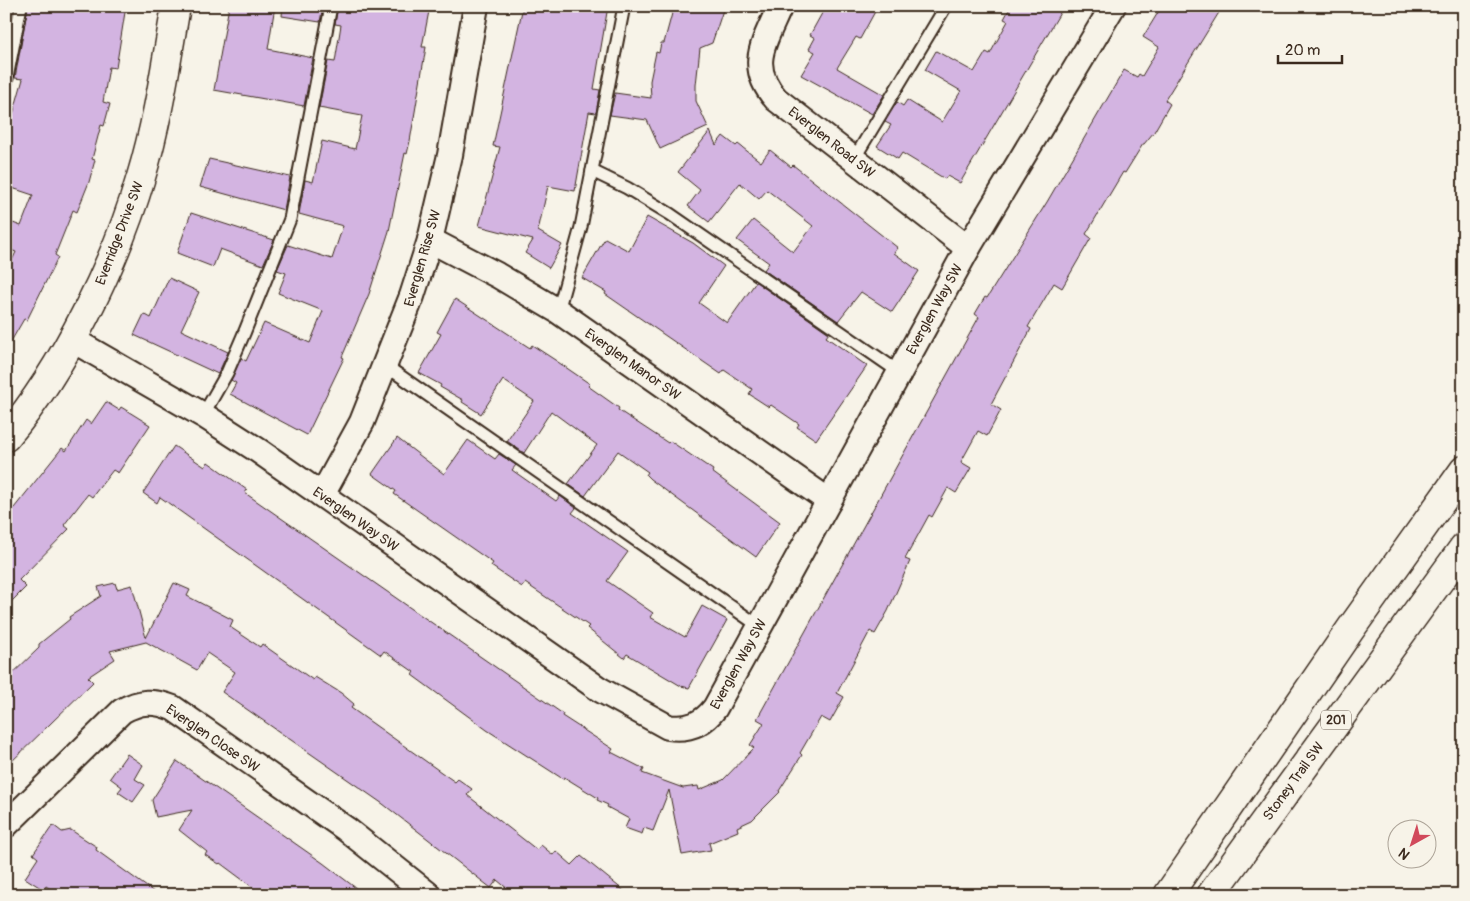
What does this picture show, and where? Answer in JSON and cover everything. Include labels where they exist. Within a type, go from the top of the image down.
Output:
[{"type":"main road","name":"Everridge Drive SW","points":[[6,437],[43,386],[71,339],[108,265],[141,177],[154,127],[176,6]]},
{"type":"main road","points":[[1168,895],[1350,630],[1464,470]]},
{"type":"main road","name":"Stoney Trail SW","points":[[1211,895],[1464,547]]},
{"type":"street","name":"Everglen Rise SW","points":[[322,495],[362,422],[386,366],[430,240],[450,154],[476,6]]},
{"type":"street","name":"Everglen Road SW","points":[[780,6],[759,55],[758,63],[763,80],[776,99],[968,248]]},
{"type":"street","name":"Everglen Way SW","points":[[71,339],[203,415],[322,495],[599,689],[668,727],[679,729],[689,727],[708,717],[968,248],[1113,6]]},
{"type":"street","name":"Everglen Manor SW","points":[[430,240],[498,275],[558,311],[829,501]]},
{"type":"street","name":"Everglen Close SW","points":[[6,826],[122,712],[141,702],[154,702],[173,708],[346,829],[429,895]]},
{"type":"lane","points":[[6,84],[21,6]]},
{"type":"lane","points":[[203,415],[227,372],[245,332],[290,218],[314,106],[332,6]]},
{"type":"lane","points":[[558,311],[581,227],[624,6]]},
{"type":"lane","points":[[854,159],[946,6]]},
{"type":"lane","points":[[592,171],[627,188],[670,214],[898,372]]},
{"type":"lane","points":[[386,366],[759,626]]},
{"type":"building","points":[[28,6],[126,6],[116,68],[109,67],[103,102],[110,104],[104,126],[101,125],[92,159],[95,160],[89,182],[77,212],[73,210],[55,255],[58,257],[27,320],[24,319],[6,350],[6,273],[16,252],[6,248],[6,240],[13,223],[21,226],[33,195],[6,186],[6,139],[23,79],[15,78]]},
{"type":"building","points":[[229,6],[275,6],[268,49],[313,58],[304,106],[214,90]]},
{"type":"building","points":[[283,6],[323,6],[320,22],[282,16]]},
{"type":"building","points":[[338,6],[430,6],[422,47],[426,47],[410,141],[407,154],[405,153],[389,231],[369,294],[342,357],[344,358],[307,435],[230,394],[236,383],[231,380],[241,358],[246,361],[264,323],[310,343],[323,311],[278,293],[286,273],[277,270],[288,245],[332,259],[343,226],[299,214],[305,180],[313,182],[322,141],[355,149],[362,116],[319,108],[328,61],[335,62],[341,25],[335,24]]},
{"type":"building","points":[[523,6],[608,6],[594,89],[600,90],[596,113],[589,112],[575,191],[548,186],[538,231],[562,245],[549,268],[525,253],[533,240],[479,226],[500,147],[493,146]]},
{"type":"building","points":[[674,6],[713,6],[723,10],[712,43],[700,48],[696,101],[708,127],[660,149],[647,120],[610,115],[615,93],[651,98],[650,81],[656,52],[659,53],[661,43],[664,43]]},
{"type":"building","points":[[826,6],[878,6],[860,39],[856,37],[837,68],[884,95],[872,114],[801,75],[815,52],[809,49],[815,38],[810,35]]},
{"type":"building","points":[[1011,6],[1064,6],[960,183],[947,176],[945,179],[902,153],[898,159],[877,146],[891,125],[885,122],[897,102],[903,106],[907,100],[942,122],[961,91],[925,70],[936,51],[974,72],[986,52],[990,54],[1008,21],[1004,19]]},
{"type":"building","points":[[1162,6],[1223,6],[1165,100],[1170,104],[1154,132],[1143,144],[1125,173],[1123,172],[1086,234],[1091,238],[1062,288],[1054,283],[1028,327],[1031,329],[991,404],[1001,410],[987,436],[978,431],[961,462],[971,468],[956,493],[948,488],[932,517],[929,515],[905,559],[910,561],[888,611],[875,634],[870,631],[837,693],[844,697],[830,722],[821,717],[800,753],[802,755],[780,792],[752,820],[737,827],[738,831],[709,843],[711,850],[682,855],[669,790],[653,831],[644,828],[642,834],[625,828],[629,819],[607,807],[608,805],[597,800],[598,798],[564,777],[563,779],[487,730],[412,675],[414,672],[384,651],[381,655],[160,497],[157,503],[143,493],[174,446],[205,467],[208,462],[247,490],[245,493],[563,714],[562,716],[613,749],[611,752],[644,769],[642,773],[683,788],[698,786],[699,790],[723,780],[754,748],[750,745],[764,723],[757,719],[979,317],[975,314],[985,297],[987,298],[1047,202],[1124,70],[1137,77],[1139,74],[1142,76],[1159,47],[1143,37]]},
{"type":"building","points":[[6,13],[12,14],[6,42]]},
{"type":"building","points":[[710,131],[716,145],[723,136],[736,146],[738,144],[761,162],[770,150],[791,167],[793,165],[898,248],[894,253],[919,271],[892,312],[861,292],[838,321],[764,270],[769,263],[737,240],[753,220],[793,252],[813,226],[767,190],[759,199],[740,183],[709,222],[688,206],[700,190],[678,172]]},
{"type":"building","points":[[209,159],[290,177],[284,210],[200,187]]},
{"type":"building","points":[[191,213],[274,240],[263,265],[220,249],[213,267],[177,253]]},
{"type":"building","points":[[647,217],[693,243],[724,266],[699,303],[727,323],[756,282],[829,333],[826,337],[867,366],[816,440],[797,427],[799,424],[771,405],[769,407],[749,394],[752,389],[724,370],[721,374],[605,294],[606,292],[582,278],[605,238],[629,251]]},
{"type":"building","points":[[169,278],[199,292],[181,330],[228,352],[218,374],[134,335],[144,314],[151,318]]},
{"type":"building","points":[[455,299],[530,348],[532,345],[590,384],[588,386],[619,408],[618,410],[668,443],[670,441],[713,470],[712,472],[780,522],[756,557],[650,479],[646,475],[648,472],[618,451],[585,496],[568,484],[597,445],[551,411],[524,453],[507,441],[534,401],[503,380],[481,414],[462,402],[463,400],[440,387],[441,385],[419,373],[441,334],[437,332]]},
{"type":"building","points":[[106,402],[119,410],[121,407],[150,425],[118,473],[113,470],[92,497],[88,494],[64,525],[69,529],[19,580],[26,587],[6,607],[6,518],[62,448],[66,451],[86,420],[91,424]]},
{"type":"building","points":[[397,438],[444,474],[468,440],[495,459],[499,454],[516,465],[512,470],[556,501],[560,496],[576,508],[572,513],[628,552],[607,581],[653,613],[650,617],[685,637],[702,606],[727,620],[689,688],[681,686],[627,654],[624,658],[587,628],[589,626],[525,583],[522,587],[491,566],[493,563],[394,494],[396,491],[372,474]]},
{"type":"building","points":[[115,583],[117,589],[132,585],[146,638],[174,583],[190,590],[187,596],[233,620],[230,627],[260,647],[262,644],[313,680],[315,677],[341,693],[354,704],[351,708],[455,782],[458,779],[472,789],[467,795],[537,850],[541,845],[553,855],[556,851],[572,865],[581,856],[629,895],[515,895],[497,880],[491,888],[383,804],[222,692],[235,672],[207,653],[197,670],[146,642],[110,651],[115,659],[88,677],[93,682],[6,767],[6,680],[39,648],[39,644],[70,619],[69,617],[101,596],[98,587]]},
{"type":"building","points":[[127,754],[143,765],[135,779],[145,785],[133,802],[118,792],[122,787],[110,778]]},
{"type":"building","points":[[177,761],[323,863],[365,895],[263,895],[220,863],[205,855],[207,852],[179,830],[192,810],[156,817],[152,800]]},
{"type":"building","points":[[53,825],[62,832],[71,830],[97,847],[96,850],[158,895],[59,895],[46,886],[44,890],[25,878],[38,858],[33,854]]}]
